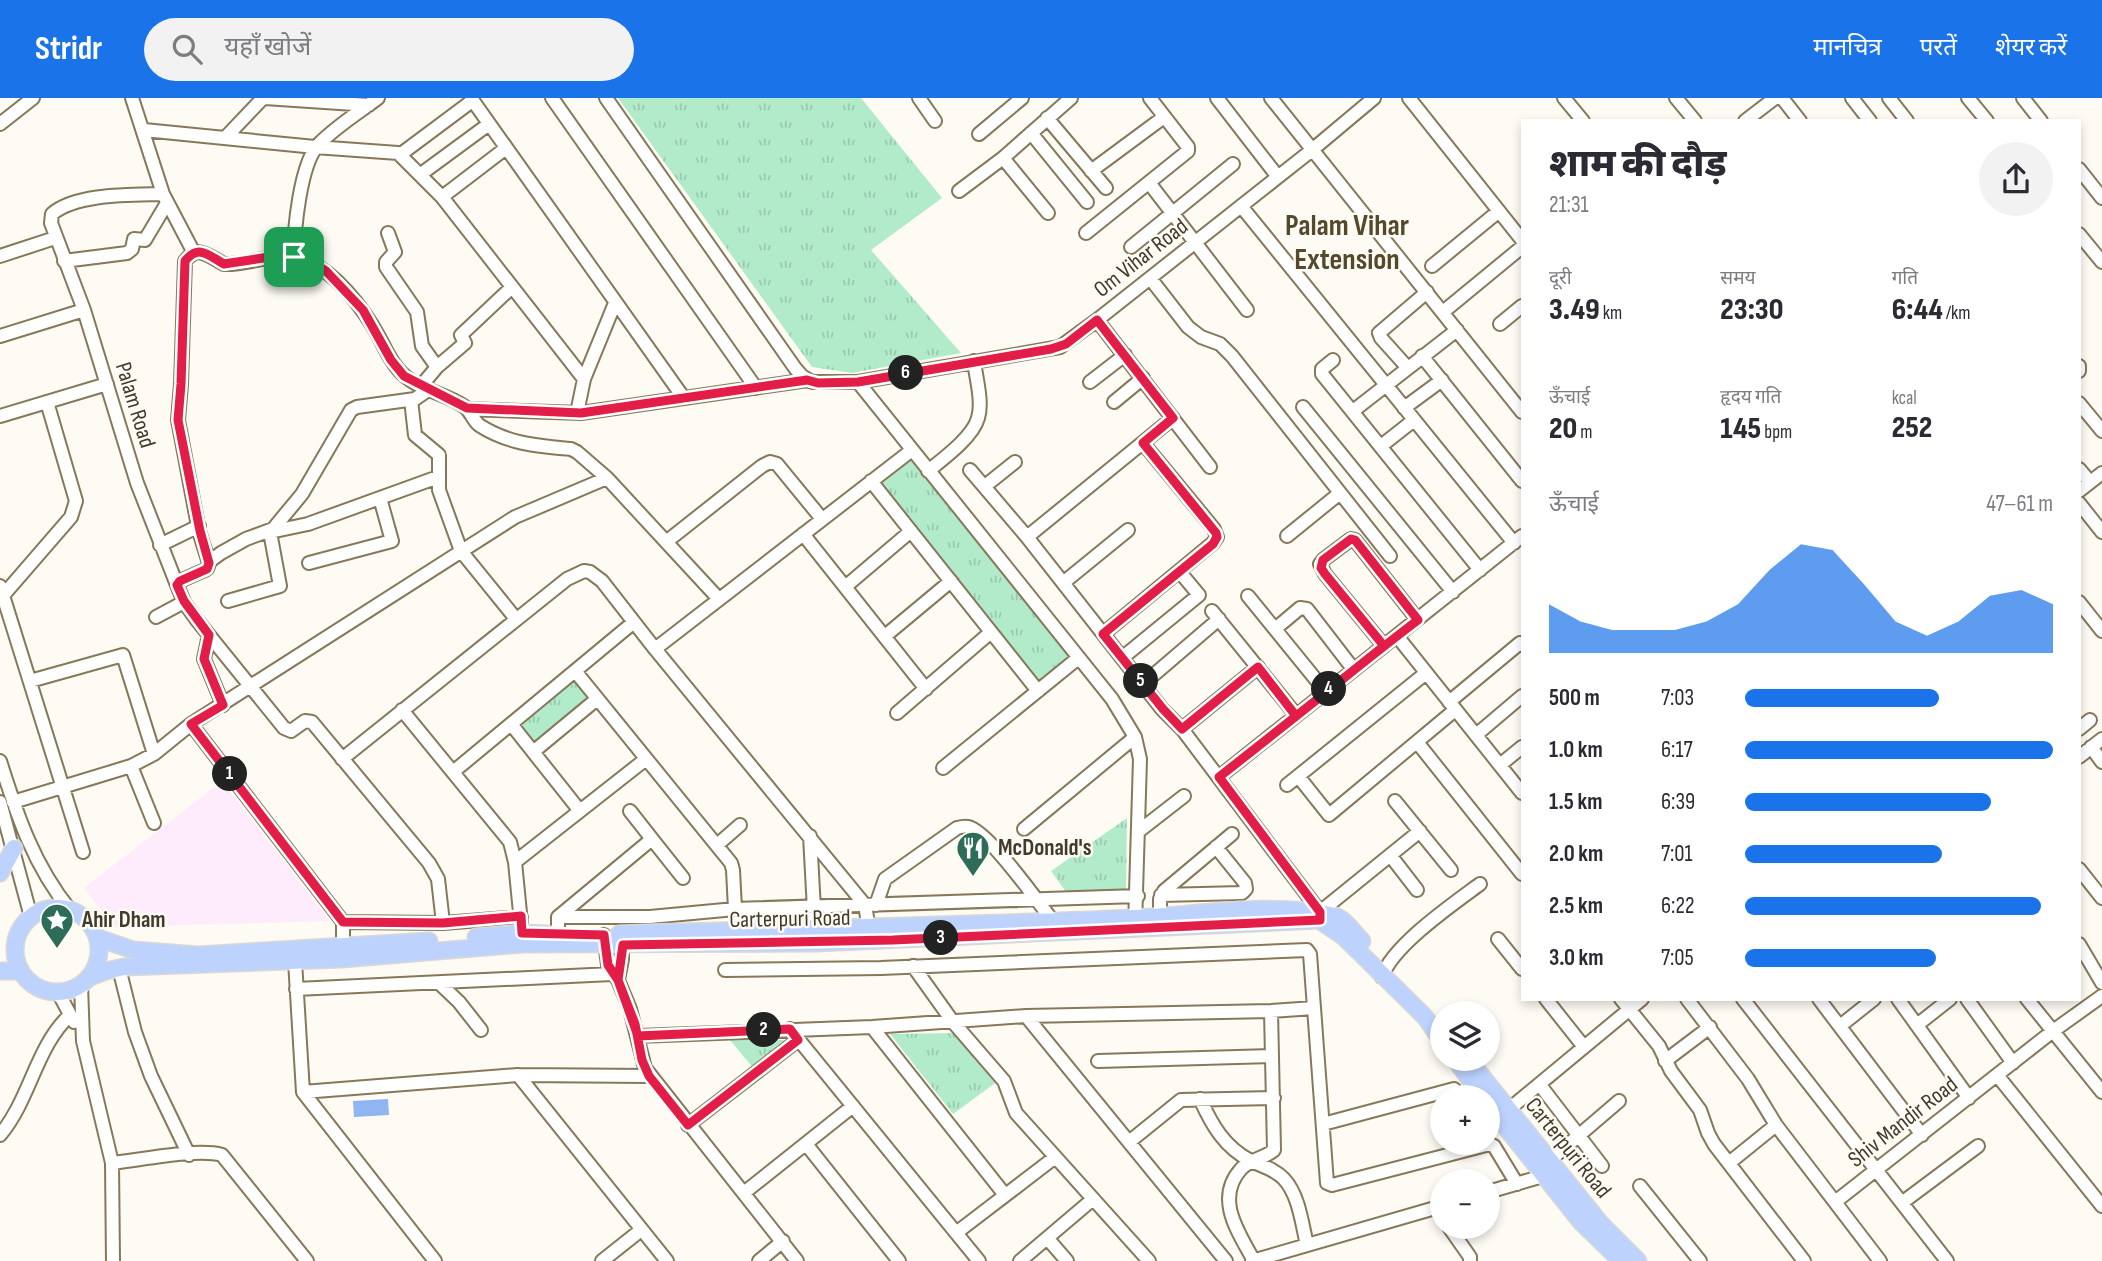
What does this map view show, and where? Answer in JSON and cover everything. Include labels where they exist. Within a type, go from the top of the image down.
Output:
[{"type":"main road","points":[[0,873],[14,848]]},
{"type":"main road","points":[[51,908],[70,910],[83,917],[94,929],[100,946],[97,965],[86,981],[71,990],[58,992],[46,991],[32,984],[21,971],[16,957],[17,939],[31,917],[51,908]]},
{"type":"main road","name":"Carterpuri Road","points":[[622,939],[893,940],[1160,922],[1320,915]]},
{"type":"main road","points":[[1320,915],[1430,1015]]},
{"type":"main road","name":"Carterpuri Road","points":[[86,981],[119,968],[295,961],[523,944],[816,928],[870,929],[1052,920],[1136,924]]},
{"type":"main road","name":"Carterpuri Road","points":[[98,939],[133,950],[198,955],[434,941],[521,925],[558,935],[604,940]]},
{"type":"main road","points":[[0,939],[20,931]]},
{"type":"main road","points":[[0,971],[21,971]]},
{"type":"main road","points":[[1384,971],[1430,1024]]},
{"type":"main road","name":"Carterpuri Road","points":[[1476,1071],[1503,1115],[1546,1169],[1581,1222],[1621,1261]]},
{"type":"main road","name":"Carterpuri Road","points":[[1546,1169],[1638,1261]]},
{"type":"street","points":[[0,124],[33,98]]},
{"type":"street","points":[[132,98],[165,199],[194,253]]},
{"type":"street","points":[[225,138],[264,98],[373,101]]},
{"type":"street","points":[[552,98],[757,388]]},
{"type":"street","points":[[606,98],[795,368],[807,380]]},
{"type":"street","points":[[919,98],[935,121]]},
{"type":"street","points":[[979,134],[1022,98]]},
{"type":"street","points":[[1086,233],[1188,151],[1188,147],[1150,98]]},
{"type":"street","points":[[1217,98],[1278,177]]},
{"type":"street","points":[[1271,98],[1521,411]]},
{"type":"street","name":"Om Vihar Road","points":[[467,408],[577,413],[807,380],[818,383],[858,382],[1060,347],[1195,243],[1374,98]]},
{"type":"street","points":[[1409,98],[1521,239]]},
{"type":"street","points":[[1564,98],[1581,119]]},
{"type":"street","points":[[1676,98],[1693,119]]},
{"type":"street","points":[[1748,119],[1775,98]]},
{"type":"street","points":[[1782,98],[1798,119]]},
{"type":"street","points":[[1852,98],[1868,119]]},
{"type":"street","points":[[1889,98],[1905,119]]},
{"type":"street","points":[[1968,98],[1985,119]]},
{"type":"street","points":[[2023,98],[2039,119]]},
{"type":"street","points":[[401,154],[472,99],[683,397]]},
{"type":"street","points":[[294,257],[296,210],[315,147],[373,101]]},
{"type":"street","points":[[958,191],[1003,158],[1048,118],[1062,101]]},
{"type":"street","points":[[1091,171],[1164,117]]},
{"type":"street","points":[[1048,118],[1106,188]]},
{"type":"street","points":[[421,174],[489,124]]},
{"type":"street","points":[[144,130],[401,154],[442,197],[584,379]]},
{"type":"street","points":[[1031,133],[1087,202]]},
{"type":"street","points":[[442,197],[506,148]]},
{"type":"street","points":[[1003,158],[1048,213]]},
{"type":"street","points":[[1131,247],[1233,164]]},
{"type":"street","points":[[2081,172],[2102,198]]},
{"type":"street","points":[[1150,184],[1247,310]]},
{"type":"street","points":[[0,256],[55,238],[51,218],[56,210],[108,197],[165,199]]},
{"type":"street","points":[[64,261],[127,253],[132,249],[134,239],[145,240],[165,199]]},
{"type":"street","points":[[1219,777],[1518,539],[1404,408],[1241,206]]},
{"type":"street","points":[[1432,266],[1499,211]]},
{"type":"street","points":[[388,233],[396,252],[386,262],[386,267],[417,312],[422,346],[437,367]]},
{"type":"street","points":[[2081,236],[2102,262]]},
{"type":"street","name":"Palam Road","points":[[55,238],[84,310],[137,483],[184,601],[284,728],[291,731],[305,721],[310,721],[342,759]]},
{"type":"street","points":[[1443,312],[1521,241]]},
{"type":"street","points":[[209,563],[178,420],[185,261],[194,253],[204,251],[224,264],[276,256],[294,257],[315,264],[335,279],[367,315],[396,368],[404,376],[467,408],[472,418],[480,425],[518,443],[577,452],[607,478],[718,598]]},
{"type":"street","points":[[1150,278],[1188,327],[1201,337],[1216,341],[1225,348],[1390,555]]},
{"type":"street","points":[[270,532],[302,494],[351,410],[411,400],[424,388],[437,367],[465,343],[461,335],[512,287]]},
{"type":"street","points":[[1407,367],[1381,338],[1380,333],[1427,292]]},
{"type":"street","points":[[577,413],[584,379],[615,303]]},
{"type":"street","points":[[1500,324],[1521,307]]},
{"type":"street","points":[[0,336],[84,310]]},
{"type":"street","points":[[1097,320],[1210,467]]},
{"type":"street","points":[[1353,411],[1457,330]]},
{"type":"street","points":[[1090,382],[1125,355]]},
{"type":"street","points":[[1422,356],[1521,480]]},
{"type":"street","points":[[1333,360],[1321,373],[1480,570]]},
{"type":"street","points":[[929,471],[958,446],[978,421],[974,361]]},
{"type":"street","points":[[1114,402],[1143,378]]},
{"type":"street","points":[[1404,408],[1442,380]]},
{"type":"street","points":[[858,382],[1077,659],[1112,699],[1135,737],[1140,759],[1136,924]]},
{"type":"street","points":[[0,416],[107,384]]},
{"type":"street","points":[[411,400],[415,435],[439,455],[438,477],[446,512],[461,551],[516,619]]},
{"type":"street","points":[[47,402],[76,501],[71,517],[1,594],[83,852]]},
{"type":"street","points":[[2081,405],[2102,431]]},
{"type":"street","points":[[1303,407],[1452,592]]},
{"type":"street","points":[[1027,537],[1173,418]]},
{"type":"street","points":[[1381,446],[1414,420]]},
{"type":"street","points":[[1103,634],[1213,544],[1217,537],[1143,443]]},
{"type":"street","points":[[655,649],[912,450]]},
{"type":"street","points":[[666,542],[770,462],[777,464],[822,519]]},
{"type":"street","points":[[985,486],[1014,462]]},
{"type":"street","points":[[970,470],[1182,729],[1320,915],[1420,831]]},
{"type":"street","points":[[2084,486],[2102,473]]},
{"type":"street","points":[[177,585],[180,581],[207,569],[213,558],[246,539],[308,524],[438,477]]},
{"type":"street","points":[[7,802],[63,788],[131,766],[154,754],[191,724],[522,513],[607,478]]},
{"type":"street","points":[[871,481],[1038,691]]},
{"type":"street","points":[[1287,536],[1340,493]]},
{"type":"street","points":[[309,563],[393,541],[380,498]]},
{"type":"street","points":[[2081,506],[2102,532]]},
{"type":"street","points":[[160,545],[199,526]]},
{"type":"street","points":[[1063,583],[1128,530]]},
{"type":"street","points":[[845,587],[911,531]]},
{"type":"street","points":[[228,601],[280,586],[270,532]]},
{"type":"street","points":[[803,534],[926,689]]},
{"type":"street","points":[[1384,646],[1325,574],[1321,568],[1323,560],[1351,539],[1355,540],[1418,620]]},
{"type":"street","points":[[443,923],[438,879],[429,863],[342,759],[567,579],[584,571],[601,580],[655,649],[870,905]]},
{"type":"street","points":[[1122,658],[1199,595],[1179,571]]},
{"type":"street","points":[[884,636],[951,581]]},
{"type":"street","points":[[1248,596],[1326,692]]},
{"type":"street","points":[[156,617],[184,601]]},
{"type":"street","points":[[1275,629],[1300,608],[1307,609],[1354,670]]},
{"type":"street","points":[[2081,610],[2102,631]]},
{"type":"street","points":[[1143,684],[1215,615],[1296,716]]},
{"type":"street","points":[[453,772],[634,622]]},
{"type":"street","points":[[897,713],[991,632]]},
{"type":"street","points":[[209,635],[204,659],[223,705]]},
{"type":"street","points":[[1397,636],[1521,792]]},
{"type":"street","points":[[1298,776],[1329,815],[1417,742],[1452,706],[1521,644]]},
{"type":"street","points":[[30,681],[123,655],[154,754]]},
{"type":"street","points":[[943,768],[1077,659]]},
{"type":"street","points":[[1182,729],[1258,667]]},
{"type":"street","points":[[575,671],[731,863],[735,909]]},
{"type":"street","points":[[1287,785],[1426,673]]},
{"type":"street","points":[[1476,735],[1521,697]]},
{"type":"street","points":[[533,752],[597,699]]},
{"type":"street","points":[[343,922],[521,925],[515,862],[510,842],[402,710]]},
{"type":"street","points":[[2081,727],[2090,720]]},
{"type":"street","points":[[191,724],[343,922],[343,946]]},
{"type":"street","points":[[511,724],[580,811]]},
{"type":"street","points":[[1024,829],[1135,737]]},
{"type":"street","points":[[2081,755],[2102,739]]},
{"type":"street","points":[[1417,742],[1518,857]]},
{"type":"street","points":[[2091,747],[2102,762]]},
{"type":"street","points":[[1500,765],[1521,748]]},
{"type":"street","points":[[515,862],[646,759]]},
{"type":"street","points":[[0,761],[14,848],[31,917]]},
{"type":"street","points":[[131,766],[154,823]]},
{"type":"street","points":[[1139,831],[1184,796]]},
{"type":"street","points":[[1395,801],[1451,870]]},
{"type":"street","points":[[7,802],[41,869],[70,910]]},
{"type":"street","points":[[630,811],[683,878]]},
{"type":"street","points":[[717,845],[740,825]]},
{"type":"street","points":[[870,929],[870,905],[885,879],[957,828],[969,827],[982,835],[1052,920]]},
{"type":"street","points":[[1160,922],[1161,895],[1232,834]]},
{"type":"street","points":[[810,836],[816,928]]},
{"type":"street","points":[[558,916],[652,839]]},
{"type":"street","points":[[1161,895],[1242,893],[1245,883],[1216,847]]},
{"type":"street","points":[[1390,855],[1417,890]]},
{"type":"street","points":[[2081,872],[2102,898]]},
{"type":"street","points":[[1384,971],[1437,917],[1480,884]]},
{"type":"street","points":[[558,916],[650,917],[814,905],[1138,896]]},
{"type":"street","points":[[558,916],[558,935]]},
{"type":"street","points":[[615,977],[622,939]]},
{"type":"street","points":[[1498,939],[1521,968]]},
{"type":"street","points":[[604,940],[638,1036],[642,1060],[649,1076],[745,1192],[797,1261]]},
{"type":"street","points":[[2081,947],[2102,983]]},
{"type":"street","points":[[725,970],[914,966],[1303,949],[1310,954],[1326,1181],[1329,1185],[1490,1143],[1517,1184]]},
{"type":"street","points":[[295,961],[303,1092],[435,1261]]},
{"type":"street","points":[[914,966],[953,1021],[1004,1081],[1016,1114],[1149,1261]]},
{"type":"street","points":[[119,968],[135,1032],[151,1076],[190,1155]]},
{"type":"street","points":[[296,989],[615,977]]},
{"type":"street","points":[[83,1041],[86,981]]},
{"type":"street","points":[[439,983],[481,1030]]},
{"type":"street","points":[[58,992],[83,1041],[112,1163],[113,1261]]},
{"type":"street","name":"Shiv Mandir Road","points":[[1835,1202],[2053,1031],[2102,996]]},
{"type":"street","points":[[1548,1001],[1584,1047]]},
{"type":"street","points":[[1690,1001],[1748,1079],[1776,1125],[1875,1259]]},
{"type":"street","points":[[1745,1001],[1947,1261]]},
{"type":"street","points":[[1821,1001],[1922,1135]]},
{"type":"street","points":[[1840,1026],[1871,1001]]},
{"type":"street","points":[[1899,1001],[1969,1098]]},
{"type":"street","points":[[1917,1025],[1947,1001]]},
{"type":"street","points":[[1967,1001],[2013,1063]]},
{"type":"street","points":[[2029,1001],[2102,1092]]},
{"type":"street","points":[[1503,1115],[1584,1047],[1625,1004],[1659,1046],[1665,1061],[1700,1110],[1708,1133],[1804,1261]]},
{"type":"street","points":[[638,1036],[794,1035],[1026,1016],[1314,1008]]},
{"type":"street","points":[[1271,1011],[1274,1150],[1265,1157],[1252,1161],[1237,1176],[1231,1189],[1229,1207],[1231,1220],[1253,1261],[1430,1213]]},
{"type":"street","points":[[0,1135],[18,1108],[55,1031],[70,1015]]},
{"type":"street","points":[[1026,1016],[1226,1261]]},
{"type":"street","points":[[872,1027],[1005,1195]]},
{"type":"street","points":[[1665,1061],[1710,1027]]},
{"type":"street","points":[[794,1035],[979,1261]]},
{"type":"street","points":[[688,1125],[794,1035]]},
{"type":"street","points":[[1098,1061],[1272,1056]]},
{"type":"street","points":[[303,1092],[518,1075],[649,1076]]},
{"type":"street","points":[[518,1075],[667,1261]]},
{"type":"street","points":[[1997,1075],[2102,1206]]},
{"type":"street","points":[[1539,1085],[1602,1166]]},
{"type":"street","points":[[1323,1124],[1430,1095]]},
{"type":"street","points":[[1129,1142],[1175,1103],[1189,1099],[1274,1098]]},
{"type":"street","points":[[1200,1099],[1212,1125],[1233,1150],[1275,1171],[1286,1181],[1296,1201],[1307,1245]]},
{"type":"street","points":[[1500,1189],[1517,1184],[1546,1169],[1619,1101]]},
{"type":"street","points":[[745,1192],[853,1106]]},
{"type":"street","points":[[1729,1163],[1776,1125]]},
{"type":"street","points":[[806,1144],[899,1261]]},
{"type":"street","points":[[1903,1202],[1978,1146]]},
{"type":"street","points":[[112,1163],[214,1153],[222,1155],[307,1261]]},
{"type":"street","points":[[956,1233],[1054,1158]]},
{"type":"street","points":[[1640,1186],[1700,1261]]},
{"type":"street","points":[[1020,1261],[1093,1199]]},
{"type":"street","points":[[602,1261],[641,1230]]},
{"type":"street","points":[[1048,1239],[1066,1261]]},
{"type":"street","points":[[1457,1239],[1470,1257],[1469,1261]]},
{"type":"street","points":[[759,1261],[783,1241]]},
{"type":"shaded area","points":[[222,781],[330,921],[114,927],[84,888]]},
{"type":"green space","points":[[618,98],[861,98],[942,198],[871,250],[961,353],[852,373],[812,367]]},
{"type":"green space","points":[[911,460],[1070,657],[1038,683],[879,486]]},
{"type":"green space","points":[[574,678],[591,698],[534,745],[517,724]]},
{"type":"green space","points":[[1127,818],[1126,894],[1069,896],[1051,871]]},
{"type":"green space","points":[[959,1033],[998,1081],[953,1114],[890,1034]]},
{"type":"green space","points":[[730,1040],[789,1040],[754,1069]]},
{"type":"water","points":[[388,1099],[389,1115],[354,1117],[353,1101]]},
{"type":"place","name":"McDonald's","points":[[973,878]]},
{"type":"place","name":"Ahir Dham","points":[[57,950]]},
{"type":"district","name":"Palam Vihar Extension","points":[[1347,243]]},
{"type":"route","points":[[294,257],[276,256],[224,264],[200,251],[185,261],[178,420],[184,458],[209,563],[207,569],[180,581],[177,588],[209,635],[204,659],[223,705],[191,724],[343,922],[443,923],[521,916],[522,933],[604,935],[608,965],[618,980],[638,1036],[790,1029],[798,1040],[688,1125],[649,1076],[642,1060],[638,1036],[635,1024],[618,980],[623,945],[816,943],[1320,920],[1320,912],[1219,777],[1326,692],[1354,670],[1384,646],[1325,574],[1320,564],[1323,560],[1351,539],[1355,540],[1418,620],[1296,716],[1258,667],[1182,729],[1103,634],[1213,544],[1217,537],[1214,528],[1143,443],[1173,418],[1097,320],[1060,347],[858,382],[818,383],[807,380],[581,413],[489,411],[467,408],[404,376],[391,360],[367,315],[335,279],[315,264],[294,257]]}]
